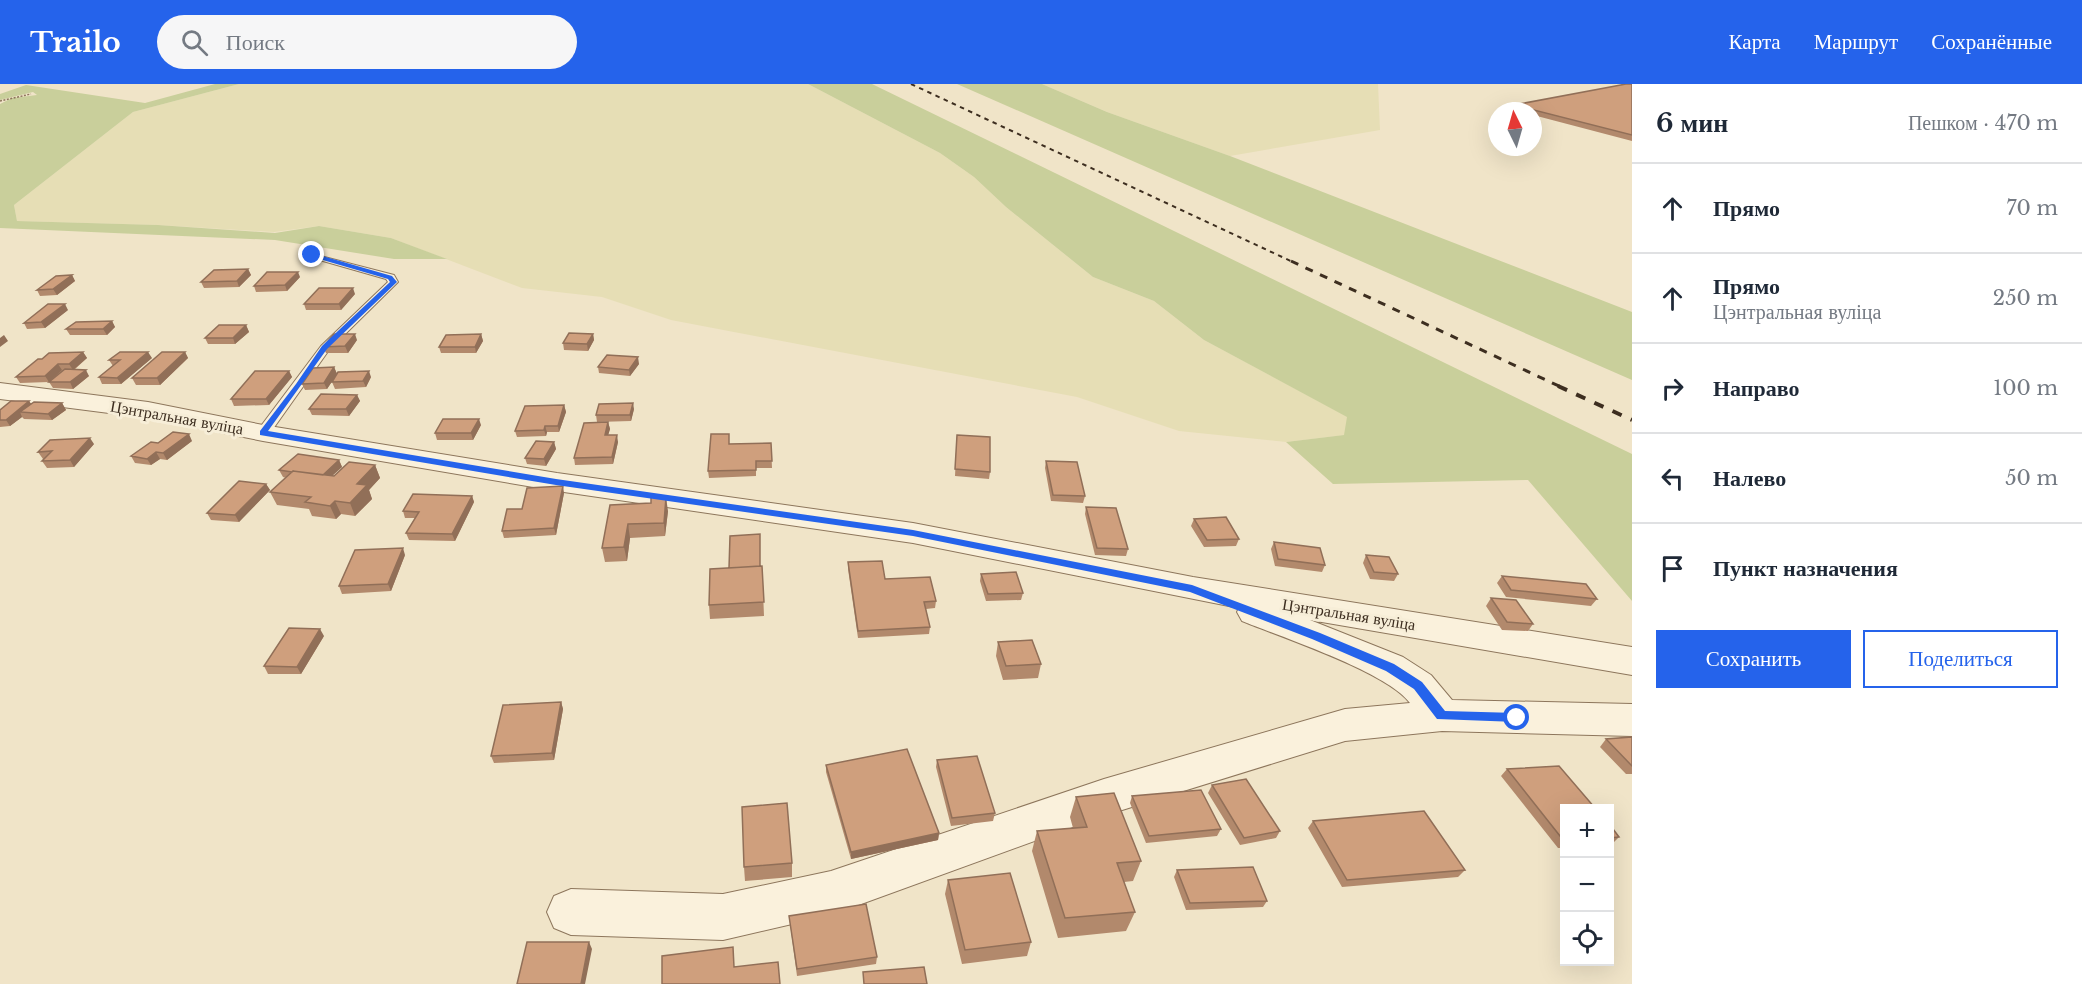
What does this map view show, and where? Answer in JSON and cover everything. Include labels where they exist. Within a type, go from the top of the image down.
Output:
[{"type":"street","name":"Цэнтральная вуліца","points":[[0,391],[148,410],[263,433],[556,482],[913,533],[1192,589],[1632,661]]},
{"type":"street","points":[[1192,589],[1316,636],[1390,668],[1418,686],[1442,716]]},
{"type":"street","points":[[571,912],[723,917],[831,893],[1104,797],[1345,725],[1442,716],[1632,720]]},
{"type":"lane","points":[[263,433],[325,348],[393,282],[390,277],[312,255]]},
{"type":"path","points":[[0,101],[31,94]]},
{"type":"shaded area","points":[[239,84],[808,84],[940,153],[974,177],[1006,207],[1093,277],[1154,301],[1204,340],[1348,417],[1345,435],[1286,442],[1179,431],[1077,397],[671,320],[602,297],[522,288],[391,238],[319,226],[274,232],[158,225],[17,221],[14,205],[133,112]]},
{"type":"shaded area","points":[[1042,84],[1378,84],[1380,130],[1230,156],[1107,112]]},
{"type":"green space","points":[[215,84],[239,84],[133,112],[14,205],[17,221],[158,225],[275,233],[319,226],[391,238],[447,259],[394,259],[275,240],[0,228],[0,104],[12,98],[37,95],[33,92],[0,100],[0,94],[26,85],[145,103]]},
{"type":"green space","points":[[808,84],[872,84],[1632,454],[1632,601],[1528,480],[1333,484],[1286,442],[1344,435],[1347,417],[1204,340],[1154,301],[1093,277],[1006,207],[974,177],[940,153]]},
{"type":"green space","points":[[957,84],[1042,84],[1107,112],[1230,156],[1632,312],[1632,380]]},
{"type":"building","points":[[1632,84],[1632,135],[1542,112],[1542,102],[1530,102]]},
{"type":"building","points":[[248,269],[237,281],[201,282],[214,270]]},
{"type":"building","points":[[267,272],[298,272],[285,285],[254,286]]},
{"type":"building","points":[[72,275],[53,289],[37,290],[56,276]]},
{"type":"building","points":[[319,288],[353,288],[339,304],[304,304]]},
{"type":"building","points":[[48,304],[65,304],[41,322],[24,323]]},
{"type":"building","points":[[112,321],[103,329],[66,329],[76,322]]},
{"type":"building","points":[[219,325],[246,325],[233,338],[205,338]]},
{"type":"building","points":[[569,333],[593,334],[587,344],[563,343]]},
{"type":"building","points":[[334,334],[355,334],[345,346],[323,347]]},
{"type":"building","points":[[481,334],[475,347],[439,347],[446,335]]},
{"type":"building","points":[[83,352],[69,364],[58,364],[45,376],[16,377],[49,353]]},
{"type":"building","points":[[120,352],[148,352],[117,378],[99,377],[120,360],[109,360]]},
{"type":"building","points":[[162,352],[185,352],[157,378],[132,378]]},
{"type":"building","points":[[607,355],[638,357],[629,370],[598,367]]},
{"type":"building","points":[[334,367],[324,383],[302,384],[313,368]]},
{"type":"building","points":[[65,369],[86,370],[70,382],[49,382]]},
{"type":"building","points":[[255,371],[289,371],[266,399],[231,399]]},
{"type":"building","points":[[369,371],[363,381],[332,382],[338,372]]},
{"type":"building","points":[[321,394],[357,395],[346,409],[309,409]]},
{"type":"building","points":[[11,401],[29,401],[6,420],[0,420],[0,410]]},
{"type":"building","points":[[34,402],[62,403],[48,414],[20,412]]},
{"type":"building","points":[[633,403],[630,415],[596,415],[599,404]]},
{"type":"building","points":[[564,405],[558,426],[545,426],[544,430],[515,431],[525,406]]},
{"type":"building","points":[[443,419],[479,419],[471,433],[435,433]]},
{"type":"building","points":[[608,422],[605,435],[617,435],[612,457],[574,458],[584,423]]},
{"type":"building","points":[[173,432],[189,434],[163,453],[156,452],[147,459],[131,456],[151,442],[158,443]]},
{"type":"building","points":[[711,434],[729,434],[729,444],[771,443],[772,461],[756,461],[756,470],[708,471]]},
{"type":"building","points":[[957,435],[990,437],[990,472],[955,469]]},
{"type":"building","points":[[90,438],[70,460],[42,461],[52,451],[38,452],[50,440]]},
{"type":"building","points":[[536,441],[554,442],[544,459],[525,458]]},
{"type":"building","points":[[298,454],[339,460],[323,475],[279,470]]},
{"type":"building","points":[[1046,461],[1077,462],[1085,496],[1053,495]]},
{"type":"building","points":[[349,462],[375,465],[357,484],[367,485],[350,503],[335,501],[330,506],[305,502],[311,497],[270,492],[293,471],[334,476]]},
{"type":"building","points":[[239,481],[266,484],[235,515],[207,513]]},
{"type":"building","points":[[563,486],[554,528],[502,531],[507,509],[522,509],[527,488]]},
{"type":"building","points":[[413,494],[472,496],[452,534],[406,533],[419,512],[403,511]]},
{"type":"building","points":[[651,497],[666,497],[664,523],[628,524],[624,547],[602,548],[610,505],[651,503]]},
{"type":"building","points":[[1086,507],[1116,508],[1128,549],[1097,548]]},
{"type":"building","points":[[1226,517],[1239,539],[1207,540],[1194,519]]},
{"type":"building","points":[[760,534],[760,566],[729,568],[730,536]]},
{"type":"building","points":[[1274,542],[1320,548],[1325,565],[1278,559]]},
{"type":"building","points":[[403,548],[388,584],[339,586],[355,550]]},
{"type":"building","points":[[1366,555],[1389,557],[1398,574],[1374,572]]},
{"type":"building","points":[[882,561],[885,579],[930,577],[936,601],[924,602],[930,627],[858,631],[848,562]]},
{"type":"building","points":[[762,566],[764,602],[709,605],[710,569]]},
{"type":"building","points":[[1016,572],[1023,593],[988,594],[981,574]]},
{"type":"building","points":[[1502,576],[1586,584],[1597,599],[1511,590]]},
{"type":"building","points":[[1491,598],[1516,600],[1533,624],[1507,622]]},
{"type":"building","points":[[289,628],[320,629],[297,667],[264,666]]},
{"type":"building","points":[[1032,640],[1041,664],[1006,666],[998,642]]},
{"type":"building","points":[[561,702],[552,753],[491,756],[503,705]]},
{"type":"building","points":[[1632,737],[1632,766],[1606,739]]},
{"type":"building","points":[[907,749],[939,833],[851,852],[826,765]]},
{"type":"building","points":[[977,756],[995,813],[952,818],[937,760]]},
{"type":"building","points":[[1559,766],[1592,804],[1560,804],[1560,836],[1507,769]]},
{"type":"building","points":[[1246,779],[1280,831],[1244,838],[1212,785]]},
{"type":"building","points":[[1201,790],[1221,829],[1149,836],[1132,796]]},
{"type":"building","points":[[1114,793],[1141,861],[1117,863],[1135,912],[1065,918],[1037,831],[1087,827],[1076,797]]},
{"type":"building","points":[[787,803],[792,863],[744,867],[742,807]]},
{"type":"building","points":[[1424,811],[1465,870],[1347,880],[1313,821]]},
{"type":"building","points":[[1253,867],[1267,901],[1190,903],[1177,870]]},
{"type":"building","points":[[1010,873],[1031,942],[965,950],[948,880]]},
{"type":"building","points":[[866,904],[877,957],[797,969],[789,916]]},
{"type":"building","points":[[527,942],[589,942],[581,984],[517,984]]},
{"type":"building","points":[[733,947],[734,967],[778,962],[780,984],[662,984],[662,956]]},
{"type":"building","points":[[924,967],[927,984],[864,984],[863,972]]},
{"type":"railway","points":[[911,84],[1295,263]]},
{"type":"railway","points":[[1291,261],[1561,387]]},
{"type":"railway","points":[[1558,386],[1632,420]]},
{"type":"route","points":[[312,255],[390,277],[393,282],[325,348],[263,433],[556,482],[913,533],[1192,589],[1316,636],[1390,668],[1418,686],[1442,716],[1517,718]]}]
